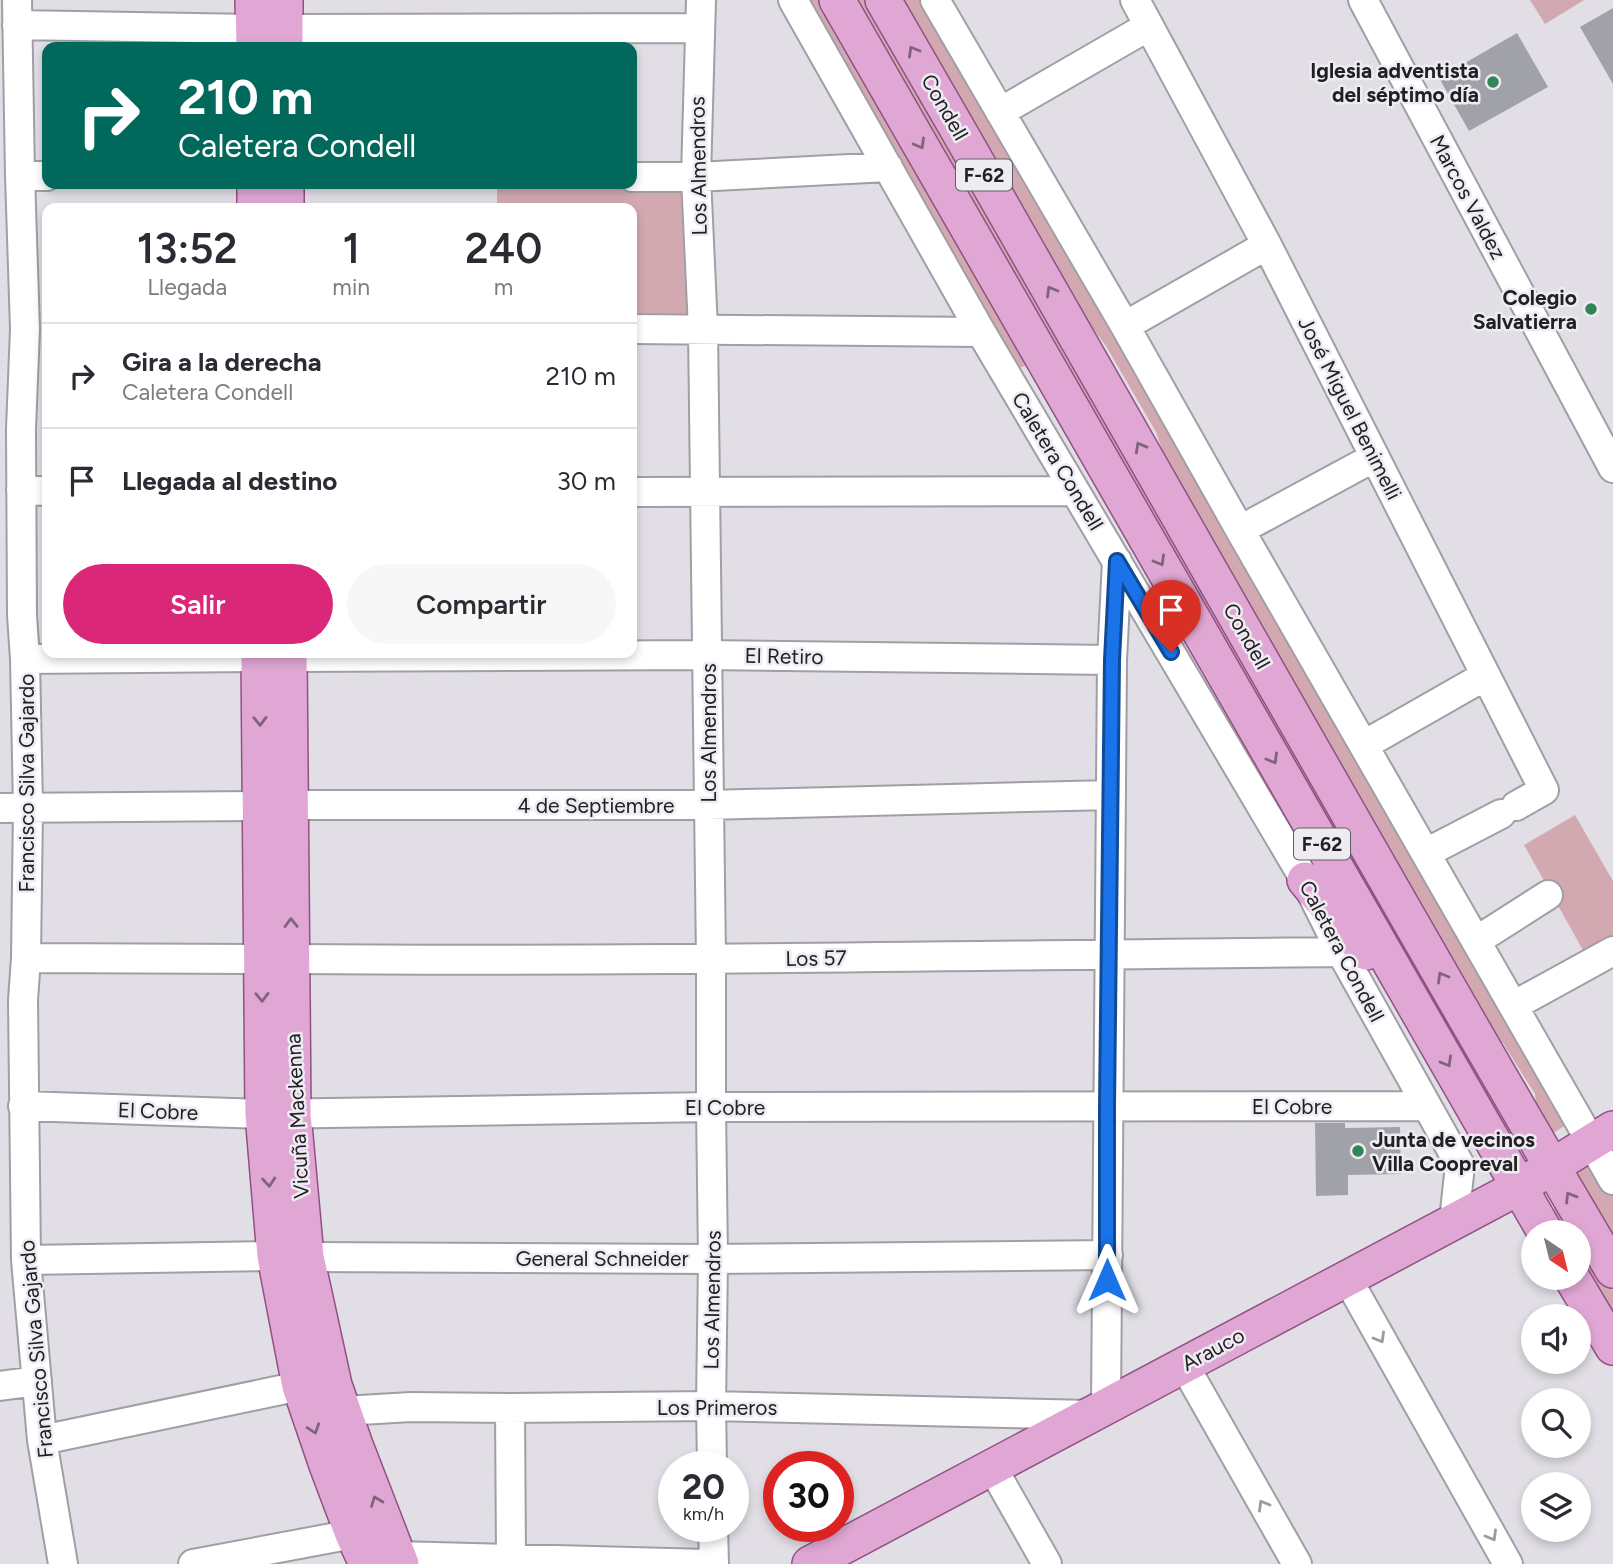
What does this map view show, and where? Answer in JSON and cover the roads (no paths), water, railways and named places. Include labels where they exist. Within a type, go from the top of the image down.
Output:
[{"type":"main road","name":"Condell","points":[[838,0],[1538,1220]]},
{"type":"main road","name":"Condell","points":[[883,0],[1551,1167],[1613,1270]]},
{"type":"main road","name":"Vicuña Mackenna","points":[[274,658],[278,1114],[300,1386],[327,1465],[379,1554]]},
{"type":"main road","points":[[1305,880],[1423,1019]]},
{"type":"main road","name":"Arauco","points":[[820,1562],[1098,1410],[1519,1187],[1602,1136]]},
{"type":"main road","name":"Vicuña Mackenna","points":[[290,1256],[343,1411],[379,1554]]},
{"type":"main road","points":[[1579,1290],[1613,1347]]},
{"type":"street","name":"Caletera Condell","points":[[793,0],[981,332],[1305,880],[1341,953],[1460,1165],[1454,1221]]},
{"type":"street","points":[[935,0],[1125,326],[1513,1006],[1602,1136],[1613,1180]]},
{"type":"street","name":"José Miguel Benimelli","points":[[1135,0],[1268,245],[1544,790],[1426,853]]},
{"type":"street","name":"Marcos Valdez","points":[[1363,0],[1613,468]]},
{"type":"street","points":[[13,32],[700,14]]},
{"type":"street","name":"Los Almendros","points":[[700,14],[696,177],[703,330],[711,960],[712,1451]]},
{"type":"street","points":[[1000,112],[1149,26]]},
{"type":"street","name":"Francisco Silva Gajardo","points":[[13,32],[34,176],[36,329],[10,429],[34,491],[11,615],[25,659],[28,808],[26,958],[11,1000],[23,1106],[12,1193],[26,1260],[42,1440],[63,1564]]},
{"type":"street","points":[[637,177],[696,177],[888,167]]},
{"type":"street","points":[[1125,326],[1268,245]]},
{"type":"street","points":[[637,329],[981,332]]},
{"type":"street","points":[[1240,530],[1375,457]]},
{"type":"street","points":[[637,492],[1074,491]]},
{"type":"street","points":[[1098,1410],[1108,1255],[1112,660],[1117,561]]},
{"type":"street","name":"El Retiro","points":[[637,656],[1112,660]]},
{"type":"street","name":"El Retiro","points":[[25,659],[87,658]]},
{"type":"street","points":[[1364,745],[1485,676]]},
{"type":"street","name":"4 de Septiembre","points":[[0,808],[708,805],[1111,795]]},
{"type":"street","points":[[1476,941],[1548,895]]},
{"type":"street","points":[[1513,1006],[1613,951]]},
{"type":"street","name":"Los 57","points":[[26,958],[711,960],[1341,953]]},
{"type":"street","name":"El Cobre","points":[[23,1106],[278,1114],[711,1107],[1427,1106]]},
{"type":"street","name":"General Schneider","points":[[26,1260],[290,1256],[713,1259],[1108,1255]]},
{"type":"street","points":[[1347,1278],[1508,1564]]},
{"type":"street","points":[[1184,1365],[1297,1564]]},
{"type":"street","points":[[0,1386],[37,1381]]},
{"type":"street","points":[[42,1440],[300,1386]]},
{"type":"street","name":"Los Primeros","points":[[343,1411],[411,1407],[710,1406],[1098,1410]]},
{"type":"street","points":[[510,1408],[511,1558]]},
{"type":"street","points":[[992,1467],[1047,1564]]},
{"type":"street","points":[[713,1542],[713,1564]]},
{"type":"street","points":[[193,1564],[379,1554],[706,1564]]},
{"type":"place","name":"Iglesia adventista del séptimo día","points":[[1493,82]]},
{"type":"place","name":"Colegio Salvatierra","points":[[1591,309]]},
{"type":"place","name":"Junta de vecinos Villa Coopreval","points":[[1358,1151]]}]
